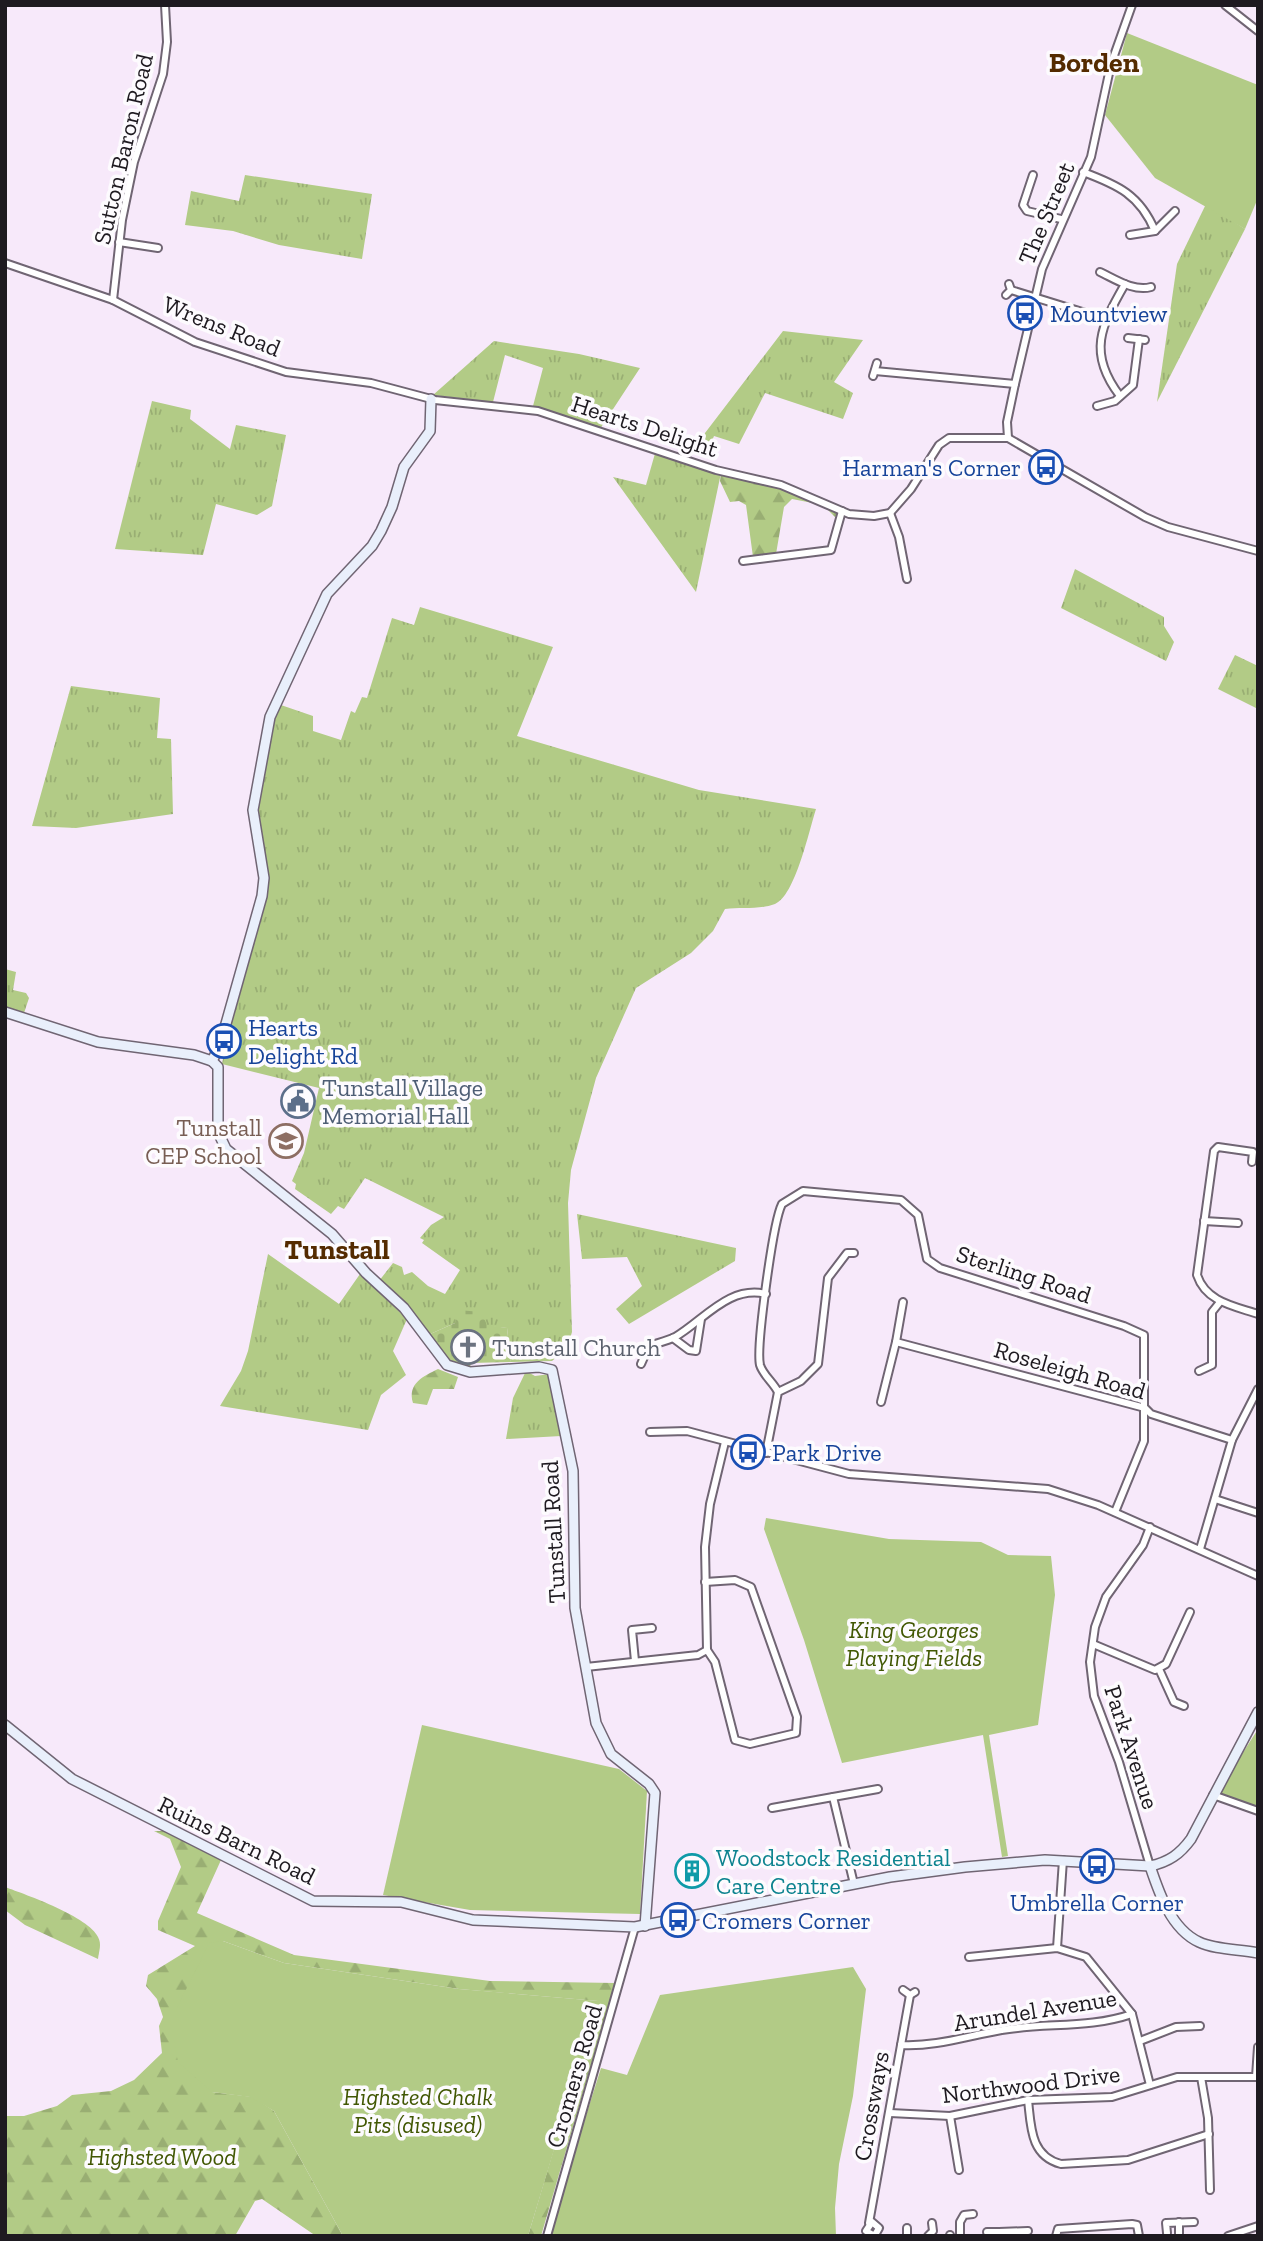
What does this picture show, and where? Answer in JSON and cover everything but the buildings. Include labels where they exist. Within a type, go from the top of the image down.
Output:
[{"type":"street","name":"Sutton Baron Road","points":[[113,300],[119,242],[134,162],[163,74],[167,42],[165,5]]},
{"type":"street","name":"The Street","points":[[1009,438],[1007,422],[1046,253],[1083,172],[1097,134],[1111,64],[1132,5]]},
{"type":"street","points":[[1225,5],[1258,31]]},
{"type":"street","points":[[1083,172],[1119,185],[1130,193],[1142,205],[1155,231]]},
{"type":"street","points":[[1033,175],[1023,205],[1027,211],[1061,219]]},
{"type":"street","points":[[1130,235],[1155,231],[1175,211]]},
{"type":"street","points":[[119,242],[158,248]]},
{"type":"street","name":"Wrens Road","points":[[5,262],[113,300],[195,342],[301,377],[371,383],[431,399]]},
{"type":"street","points":[[1100,272],[1125,284],[1147,288],[1146,298]]},
{"type":"street","points":[[1120,396],[1109,382],[1100,342],[1105,319],[1125,284]]},
{"type":"street","points":[[1009,290],[1105,319]]},
{"type":"street","points":[[1101,394],[1101,405],[1133,386],[1142,340],[1128,338]]},
{"type":"street","points":[[875,370],[1015,384]]},
{"type":"street","points":[[5,1012],[90,1040],[194,1055],[212,1061],[220,1045],[262,896],[264,878],[253,810],[270,717],[327,594],[372,546],[381,531],[404,467],[430,430],[431,399]]},
{"type":"street","name":"Hearts Delight","points":[[431,399],[538,411],[716,470],[781,485],[842,511],[862,516],[890,513]]},
{"type":"street","points":[[907,579],[899,537],[890,513],[903,500],[944,441],[959,436],[1009,438],[1145,517],[1168,527],[1258,551]]},
{"type":"street","points":[[743,561],[831,550],[842,511]]},
{"type":"street","name":"Tunstall Road","points":[[212,1061],[218,1067],[218,1132],[226,1149],[332,1234],[366,1273],[404,1308],[447,1365],[470,1372],[538,1367],[552,1370],[573,1471],[575,1599],[596,1723],[605,1744],[621,1763],[649,1784],[654,1793],[640,1926]]},
{"type":"street","points":[[1252,1162],[1253,1152],[1218,1147],[1214,1151],[1197,1275],[1208,1293],[1220,1302],[1258,1314]]},
{"type":"street","name":"Sterling Road","points":[[778,1392],[760,1366],[759,1343],[779,1210],[790,1197],[803,1191],[814,1190],[901,1200],[918,1215],[924,1251],[928,1259],[940,1268],[1124,1326],[1144,1335],[1145,1408],[1142,1449],[1115,1512]]},
{"type":"street","points":[[1204,1221],[1238,1223]]},
{"type":"street","points":[[766,1453],[778,1392],[801,1381],[818,1364],[828,1278],[847,1253],[854,1253]]},
{"type":"street","points":[[641,1364],[649,1346],[673,1338],[733,1297],[758,1292],[766,1294]]},
{"type":"street","points":[[881,1402],[902,1302]]},
{"type":"street","points":[[1199,1371],[1212,1365],[1212,1312],[1220,1302]]},
{"type":"street","points":[[673,1338],[689,1350],[696,1351],[701,1319]]},
{"type":"street","name":"Roseleigh Road","points":[[895,1342],[1145,1408],[1151,1413],[1232,1440]]},
{"type":"street","points":[[1200,1549],[1232,1440],[1258,1389]]},
{"type":"street","points":[[650,1432],[687,1431],[849,1474],[1048,1489],[1115,1512],[1258,1576]]},
{"type":"street","points":[[705,1582],[735,1580],[751,1587],[797,1717],[796,1733],[750,1744],[738,1743],[733,1735],[713,1655],[707,1650],[705,1582],[707,1522],[725,1442]]},
{"type":"street","points":[[1214,1499],[1258,1513]]},
{"type":"street","name":"Park Avenue","points":[[1150,1528],[1143,1545],[1106,1597],[1095,1627],[1090,1662],[1094,1696],[1119,1762],[1150,1866]]},
{"type":"street","points":[[1093,1644],[1151,1670],[1159,1669],[1166,1664],[1190,1612]]},
{"type":"street","points":[[635,1661],[632,1630],[652,1628]]},
{"type":"street","points":[[586,1667],[698,1655],[707,1650]]},
{"type":"street","points":[[1159,1669],[1174,1702],[1184,1706]]},
{"type":"street","points":[[1258,1712],[1194,1836],[1181,1852],[1150,1866],[1167,1909],[1188,1936],[1209,1945],[1258,1953]]},
{"type":"street","name":"Ruins Barn Road","points":[[5,1725],[72,1779],[313,1900],[401,1902],[473,1920],[640,1926],[854,1884],[986,1864],[1063,1860],[1150,1866]]},
{"type":"street","points":[[772,1808],[878,1789]]},
{"type":"street","points":[[1213,1795],[1258,1811]]},
{"type":"street","points":[[833,1797],[854,1884]]},
{"type":"street","points":[[1057,1948],[1063,1860]]},
{"type":"street","name":"Cromers Road","points":[[547,2236],[640,1926]]},
{"type":"street","points":[[967,1957],[1057,1948],[1086,1957],[1132,2014],[1150,2085]]},
{"type":"street","name":"Crossways","points":[[875,2236],[866,2231],[890,2113],[909,1992]]},
{"type":"street","name":"Arundel Avenue","points":[[901,2045],[941,2044],[990,2032],[1044,2025],[1095,2025],[1132,2014]]},
{"type":"street","points":[[1140,2041],[1176,2027],[1199,2026]]},
{"type":"street","points":[[1249,2045],[1258,2047],[1257,2077]]},
{"type":"street","name":"Northwood Drive","points":[[890,2113],[950,2116],[1028,2100],[1112,2096],[1177,2077],[1257,2077]]},
{"type":"street","points":[[1201,2077],[1209,2134],[1210,2190]]},
{"type":"street","points":[[1028,2100],[1035,2145],[1051,2161],[1061,2164],[1128,2160],[1209,2134]]},
{"type":"street","points":[[950,2116],[959,2170]]},
{"type":"street","points":[[960,2236],[961,2219],[964,2215],[972,2214]]},
{"type":"street","points":[[1178,2222],[1179,2236]]},
{"type":"street","points":[[1167,2234],[1166,2223],[1194,2222]]},
{"type":"street","points":[[928,2236],[932,2233],[932,2223]]},
{"type":"street","points":[[1056,2236],[1058,2230],[1074,2227],[1132,2224],[1137,2225],[1139,2236]]},
{"type":"street","points":[[1228,2236],[1258,2226]]},
{"type":"street","points":[[907,2228],[907,2236]]},
{"type":"street","points":[[987,2232],[999,2234],[1028,2231]]},
{"type":"green space","points":[[1127,33],[1258,85],[1258,198],[1245,229],[1155,178],[1105,115]]},
{"type":"green space","points":[[245,175],[372,194],[362,259],[279,245],[233,231],[185,225],[191,191],[239,201]]},
{"type":"green space","points":[[1206,204],[1245,229],[1157,402],[1177,264]]},
{"type":"green space","points":[[783,331],[863,340],[834,382],[853,393],[843,419],[765,393],[739,444],[714,436],[707,453],[699,451],[705,433]]},
{"type":"green space","points":[[494,341],[579,354],[640,368],[600,429],[533,406],[543,368],[505,355],[493,402],[433,395]]},
{"type":"green space","points":[[152,401],[191,410],[190,419],[230,449],[236,425],[286,435],[272,506],[257,515],[216,504],[203,555],[115,549]]},
{"type":"green space","points":[[656,450],[721,473],[696,592],[613,477],[646,485]]},
{"type":"green space","points":[[721,473],[767,482],[842,511],[835,517],[823,505],[792,499],[784,507],[776,554],[753,557],[746,505],[739,501],[730,502],[720,481]]},
{"type":"green space","points":[[1075,569],[1164,617],[1164,626],[1174,642],[1166,661],[1061,608]]},
{"type":"green space","points":[[420,607],[553,647],[517,736],[699,790],[816,809],[795,876],[782,899],[763,907],[725,909],[713,931],[691,953],[636,988],[596,1078],[571,1170],[568,1203],[572,1332],[567,1348],[552,1361],[511,1362],[507,1328],[455,1323],[428,1335],[379,1281],[393,1263],[402,1267],[404,1275],[412,1272],[428,1286],[445,1294],[460,1270],[422,1243],[424,1240],[420,1238],[431,1225],[444,1217],[365,1178],[344,1209],[338,1206],[331,1214],[295,1189],[296,1184],[292,1181],[304,1153],[319,1088],[222,1064],[233,1003],[261,904],[257,804],[267,742],[278,704],[313,716],[313,731],[341,740],[351,711],[355,713],[362,697],[367,698],[392,618],[414,625]]},
{"type":"green space","points":[[1235,655],[1258,666],[1258,709],[1218,689]]},
{"type":"green space","points":[[71,686],[160,698],[157,738],[171,739],[173,814],[76,828],[32,826]]},
{"type":"green space","points":[[5,969],[16,972],[13,990],[26,993],[29,998],[24,1013],[5,1009]]},
{"type":"green space","points":[[577,1214],[736,1248],[735,1261],[629,1324],[616,1309],[642,1286],[627,1257],[582,1259]]},
{"type":"green space","points":[[268,1254],[339,1304],[360,1274],[407,1319],[393,1351],[406,1375],[381,1395],[368,1430],[220,1406],[241,1371],[248,1351]]},
{"type":"green space","points":[[458,1310],[481,1312],[487,1325],[507,1328],[511,1362],[471,1363],[470,1367],[451,1365],[428,1335],[455,1323]]},
{"type":"green space","points":[[438,1369],[458,1377],[454,1389],[433,1389],[427,1405],[413,1403],[412,1390],[415,1385]]},
{"type":"green space","points":[[526,1371],[535,1376],[550,1374],[561,1436],[506,1439],[513,1398]]},
{"type":"green space","name":"King Georges Playing Fields","points":[[766,1518],[889,1539],[981,1542],[1008,1555],[1051,1556],[1055,1595],[1038,1725],[989,1735],[1008,1856],[1002,1857],[983,1735],[842,1763],[804,1640],[764,1529]]},
{"type":"green space","points":[[422,1725],[619,1769],[647,1791],[640,1914],[470,1910],[383,1895]]},
{"type":"green space","points":[[1258,1729],[1258,1807],[1222,1795],[1221,1787]]},
{"type":"green space","name":"Highsted Wood","points":[[154,1831],[166,1831],[221,1860],[197,1913],[294,1955],[490,1981],[615,1983],[541,2236],[528,2236],[598,2001],[459,1989],[284,1963],[223,1941],[212,2092],[253,2097],[274,2111],[343,2236],[316,2236],[262,2199],[255,2201],[235,2236],[5,2236],[5,2116],[24,2116],[57,2106],[72,2095],[111,2091],[134,2080],[162,2053],[159,2026],[163,2017],[157,1999],[146,1986],[148,1975],[195,1946],[158,1930],[158,1921],[181,1867],[170,1839]]},
{"type":"green space","points":[[5,1887],[28,1895],[83,1922],[99,1940],[98,1959],[25,1925],[5,1910]]},
{"type":"green space","name":"Highsted Chalk Pits (disused)","points":[[223,1941],[284,1963],[459,1989],[599,2001],[528,2236],[343,2236],[274,2111],[250,2097],[212,2092],[178,2062],[174,2042],[174,2014],[209,1943]]},
{"type":"green space","points":[[853,1967],[866,1989],[853,2096],[839,2164],[835,2208],[836,2236],[548,2236],[601,2068],[627,2075],[660,1995]]},
{"type":"place","name":"Mountview","points":[[1025,313]]},
{"type":"place","name":"Harman's Corner","points":[[1046,467]]},
{"type":"place","name":"Hearts Delight Rd","points":[[224,1041]]},
{"type":"place","name":"Tunstall Village Memorial Hall","points":[[298,1101]]},
{"type":"place","name":"Tunstall CEP School","points":[[286,1141]]},
{"type":"place","name":"Tunstall Church","points":[[468,1347]]},
{"type":"place","name":"Park Drive","points":[[748,1452]]},
{"type":"place","name":"Umbrella Corner","points":[[1097,1866]]},
{"type":"place","name":"Woodstock Residential Care Centre","points":[[692,1871]]},
{"type":"place","name":"Cromers Corner","points":[[678,1920]]},
{"type":"district","name":"Borden","points":[[1094,62]]},
{"type":"district","name":"Tunstall","points":[[337,1249]]}]
